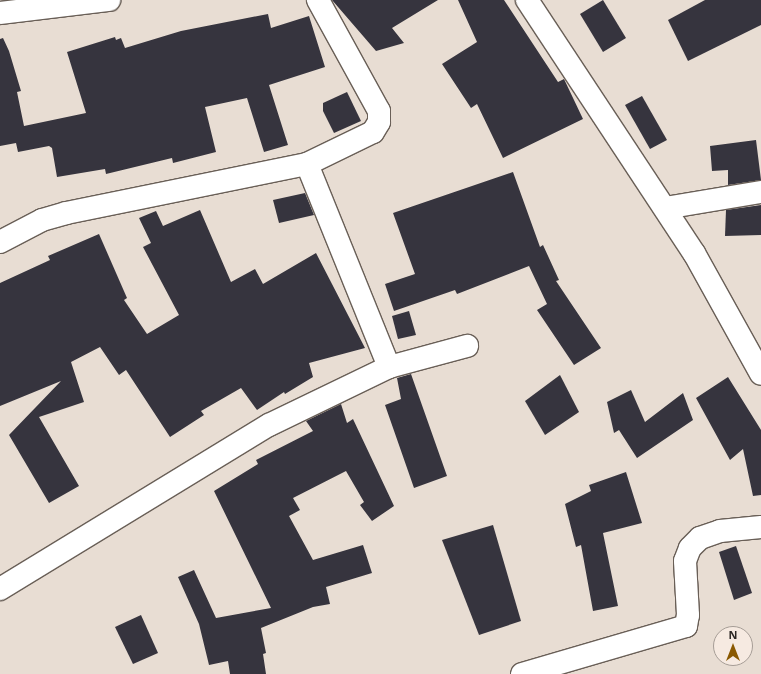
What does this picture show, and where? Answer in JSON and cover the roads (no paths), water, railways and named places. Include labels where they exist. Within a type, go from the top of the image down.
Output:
[{"type":"street","points":[[0,13],[109,0]]},
{"type":"street","points":[[0,242],[42,220],[66,213],[307,164],[374,132],[379,122],[379,111],[318,0]]},
{"type":"street","points":[[527,0],[694,253],[761,374]]},
{"type":"street","points":[[307,164],[389,367]]},
{"type":"street","points":[[665,208],[761,192]]},
{"type":"street","points":[[0,589],[269,425],[389,367],[466,346]]},
{"type":"street","points":[[522,674],[686,626],[688,615],[685,561],[690,548],[700,538],[720,532],[761,527]]}]
